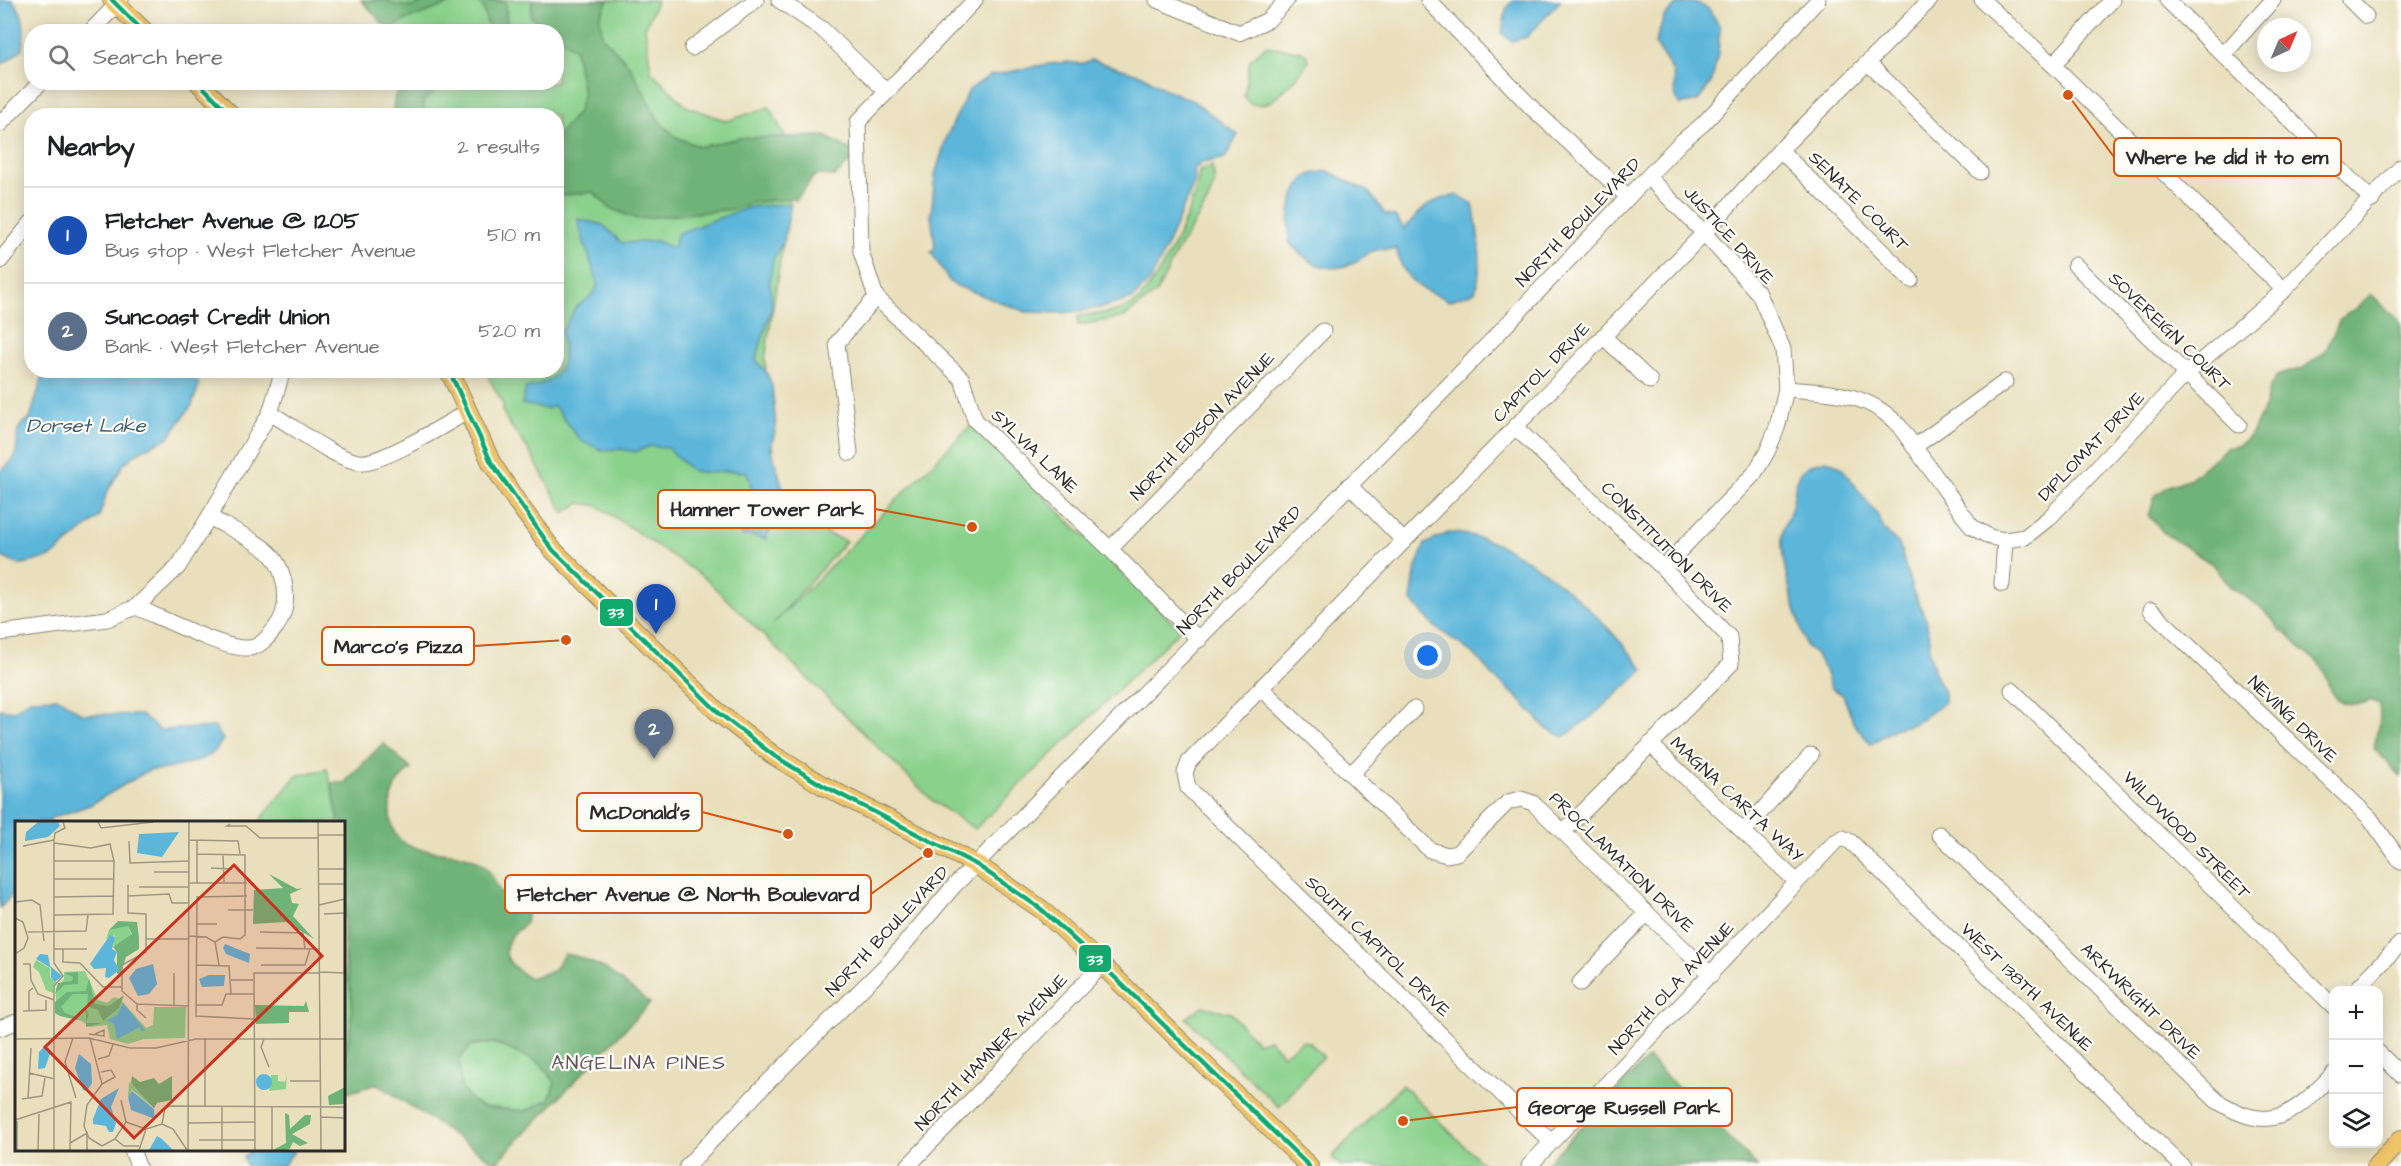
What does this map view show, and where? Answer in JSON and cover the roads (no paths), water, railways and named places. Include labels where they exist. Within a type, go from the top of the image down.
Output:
[{"type":"main road","points":[[116,2],[137,24]]},
{"type":"main road","points":[[206,90],[224,108]]},
{"type":"main road","points":[[452,378],[491,462],[551,548],[720,714],[773,755],[814,780],[976,865],[1041,909],[1102,965],[1309,1166]]},
{"type":"main road","points":[[2376,1166],[2401,1139]]},
{"type":"street","points":[[692,48],[756,0]]},
{"type":"street","points":[[779,0],[822,28],[887,92]]},
{"type":"street","name":"SYLVIA LANE","points":[[975,0],[858,122],[861,252],[876,297],[962,379],[975,420],[1110,549],[1199,640]]},
{"type":"street","points":[[1157,0],[1239,33],[1268,20],[1287,0]]},
{"type":"street","points":[[1428,0],[1532,108],[1628,197]]},
{"type":"street","name":"NORTH BOULEVARD","points":[[687,1166],[889,962],[925,919],[976,865],[1447,387],[1628,197],[1703,124],[1818,0]]},
{"type":"street","name":"CAPITOL DRIVE","points":[[1185,773],[1190,762],[1261,688],[1704,233],[1780,150],[1930,0]]},
{"type":"street","points":[[1982,0],[2053,65],[2284,290]]},
{"type":"street","points":[[2053,65],[2112,0]]},
{"type":"street","points":[[2167,0],[2372,200]]},
{"type":"street","points":[[2224,54],[2273,0]]},
{"type":"street","points":[[2350,0],[2366,16]]},
{"type":"street","points":[[97,24],[116,2]]},
{"type":"street","points":[[1868,63],[1980,172]]},
{"type":"street","points":[[0,124],[33,90]]},
{"type":"street","name":"SENATE COURT","points":[[1780,150],[1911,280]]},
{"type":"street","name":"DIPLOMAT DRIVE","points":[[2005,540],[2025,537],[2050,517],[2186,374],[2284,290],[2401,167]]},
{"type":"street","name":"JUSTICE DRIVE","points":[[1648,177],[1704,233],[1759,294],[1783,349],[1786,389],[1777,428],[1754,474],[1663,568]]},
{"type":"street","points":[[0,261],[24,232]]},
{"type":"street","name":"SOVEREIGN COURT","points":[[2074,265],[2239,424]]},
{"type":"street","points":[[850,453],[837,343],[876,297]]},
{"type":"street","name":"NORTH EDISON AVENUE","points":[[1110,549],[1323,331]]},
{"type":"street","points":[[1603,336],[1650,381]]},
{"type":"street","points":[[0,633],[107,619],[136,607],[178,567],[270,413],[281,378]]},
{"type":"street","points":[[1914,447],[2005,382]]},
{"type":"street","points":[[1786,389],[1834,392],[1866,401],[1893,420],[1972,527],[1990,537],[2005,540],[2002,584]]},
{"type":"street","points":[[270,413],[330,451],[361,462],[393,453],[467,412]]},
{"type":"street","name":"CONSTITUTION DRIVE","points":[[1515,427],[1663,568],[1730,637],[1731,664],[1563,832]]},
{"type":"street","points":[[1349,485],[1404,541]]},
{"type":"street","points":[[136,607],[226,645],[249,649],[266,640],[281,621],[286,597],[282,572],[266,550],[209,517]]},
{"type":"street","name":"NEVING DRIVE","points":[[2151,610],[2370,818],[2401,862]]},
{"type":"street","name":"PROCLAMATION DRIVE","points":[[1261,688],[1430,850],[1448,855],[1457,853],[1508,802],[1521,799],[1533,802],[1711,975]]},
{"type":"street","name":"WILDWOOD STREET","points":[[2012,690],[2329,1002]]},
{"type":"street","points":[[1351,774],[1414,709]]},
{"type":"street","name":"MAGNA CARTA WAY","points":[[1650,744],[1797,882]]},
{"type":"street","points":[[1744,831],[1811,755]]},
{"type":"street","name":"SOUTH CAPITOL DRIVE","points":[[1185,773],[1188,788],[1551,1143]]},
{"type":"street","name":"ARKWRIGHT DRIVE","points":[[1939,834],[2217,1101],[2236,1113],[2267,1119],[2287,1113],[2304,1103],[2329,1078]]},
{"type":"street","name":"NORTH OLA AVENUE","points":[[1530,1166],[1835,842],[1843,838]]},
{"type":"street","name":"WEST 138TH AVENUE","points":[[1843,838],[1851,842],[2182,1166]]},
{"type":"street","points":[[1580,983],[1647,913]]},
{"type":"street","points":[[2360,986],[2401,943]]},
{"type":"street","name":"NORTH HAMNER AVENUE","points":[[908,1166],[1102,965]]},
{"type":"street","points":[[0,1028],[15,1022]]},
{"type":"street","points":[[2383,1056],[2401,1075]]},
{"type":"street","points":[[133,1151],[138,1166]]},
{"type":"water","points":[[0,0],[12,0],[17,5],[24,29],[22,49],[0,65]]},
{"type":"water","points":[[1513,0],[1561,0],[1527,37],[1512,41],[1502,34],[1506,9]]},
{"type":"water","points":[[1695,2],[1709,9],[1720,27],[1718,53],[1712,81],[1698,101],[1680,105],[1675,97],[1673,72],[1655,43],[1664,17],[1677,4]]},
{"type":"water","points":[[1092,60],[1142,75],[1163,88],[1195,102],[1238,135],[1225,158],[1202,163],[1194,169],[1195,181],[1150,281],[1132,299],[1105,307],[1065,313],[1026,312],[950,282],[931,252],[935,247],[931,216],[935,175],[947,136],[969,90],[989,76],[1048,64],[1068,62],[1081,64]]},
{"type":"water","points":[[1328,171],[1369,192],[1385,214],[1395,216],[1404,229],[1422,210],[1439,200],[1458,195],[1473,204],[1480,260],[1475,292],[1448,301],[1421,288],[1406,273],[1397,249],[1373,251],[1354,263],[1335,268],[1318,265],[1303,256],[1289,242],[1291,206],[1302,181],[1309,175]]},
{"type":"water","points":[[791,203],[784,241],[773,259],[770,282],[772,307],[756,360],[767,373],[772,386],[776,427],[771,448],[784,492],[766,539],[749,535],[742,536],[739,522],[726,504],[738,502],[752,490],[747,472],[692,471],[668,448],[650,446],[635,452],[620,449],[602,450],[581,441],[554,406],[547,409],[522,404],[526,388],[551,378],[564,378],[564,328],[576,307],[589,298],[598,286],[578,219],[603,225],[622,243],[656,241],[673,248],[678,233],[750,207]]},
{"type":"water","name":"Dorset Lake","points":[[42,378],[196,378],[199,385],[192,405],[169,437],[137,453],[124,464],[107,492],[99,517],[51,557],[19,565],[0,556],[0,471],[14,457],[19,427],[30,419]]},
{"type":"water","points":[[1827,460],[1841,467],[1879,517],[1884,530],[1899,544],[1912,589],[1926,619],[1930,639],[1929,651],[1937,680],[1944,692],[1944,703],[1915,723],[1894,729],[1871,744],[1854,724],[1843,695],[1831,688],[1825,670],[1815,654],[1806,646],[1784,561],[1782,536],[1791,510],[1798,477],[1806,467]]},
{"type":"water","points":[[1448,533],[1475,537],[1503,547],[1531,562],[1583,603],[1644,670],[1591,717],[1564,737],[1547,729],[1475,655],[1434,626],[1411,600],[1416,567],[1425,544]]},
{"type":"water","points":[[59,698],[82,714],[141,715],[160,730],[215,727],[223,740],[214,752],[202,759],[173,768],[149,770],[90,805],[51,818],[50,821],[15,821],[15,892],[0,908],[0,709],[14,711],[30,699]]},
{"type":"water","points":[[249,1151],[294,1151],[283,1166],[246,1166],[243,1156]]},
{"type":"place","name":"Where he did it to em","points":[[2068,95]]},
{"type":"place","name":"Hamner Tower Park","points":[[972,527]]},
{"type":"place","name":"Fletcher Avenue @ 1205","points":[[656,634]]},
{"type":"place","name":"Marco's Pizza","points":[[566,640]]},
{"type":"place","name":"Suncoast Credit Union","points":[[654,759]]},
{"type":"place","name":"McDonald's","points":[[788,834]]},
{"type":"place","name":"Fletcher Avenue @ North Boulevard","points":[[928,853]]},
{"type":"place","name":"George Russell Park","points":[[1403,1121]]},
{"type":"district","name":"ANGELINA PINES","points":[[639,1062]]}]
